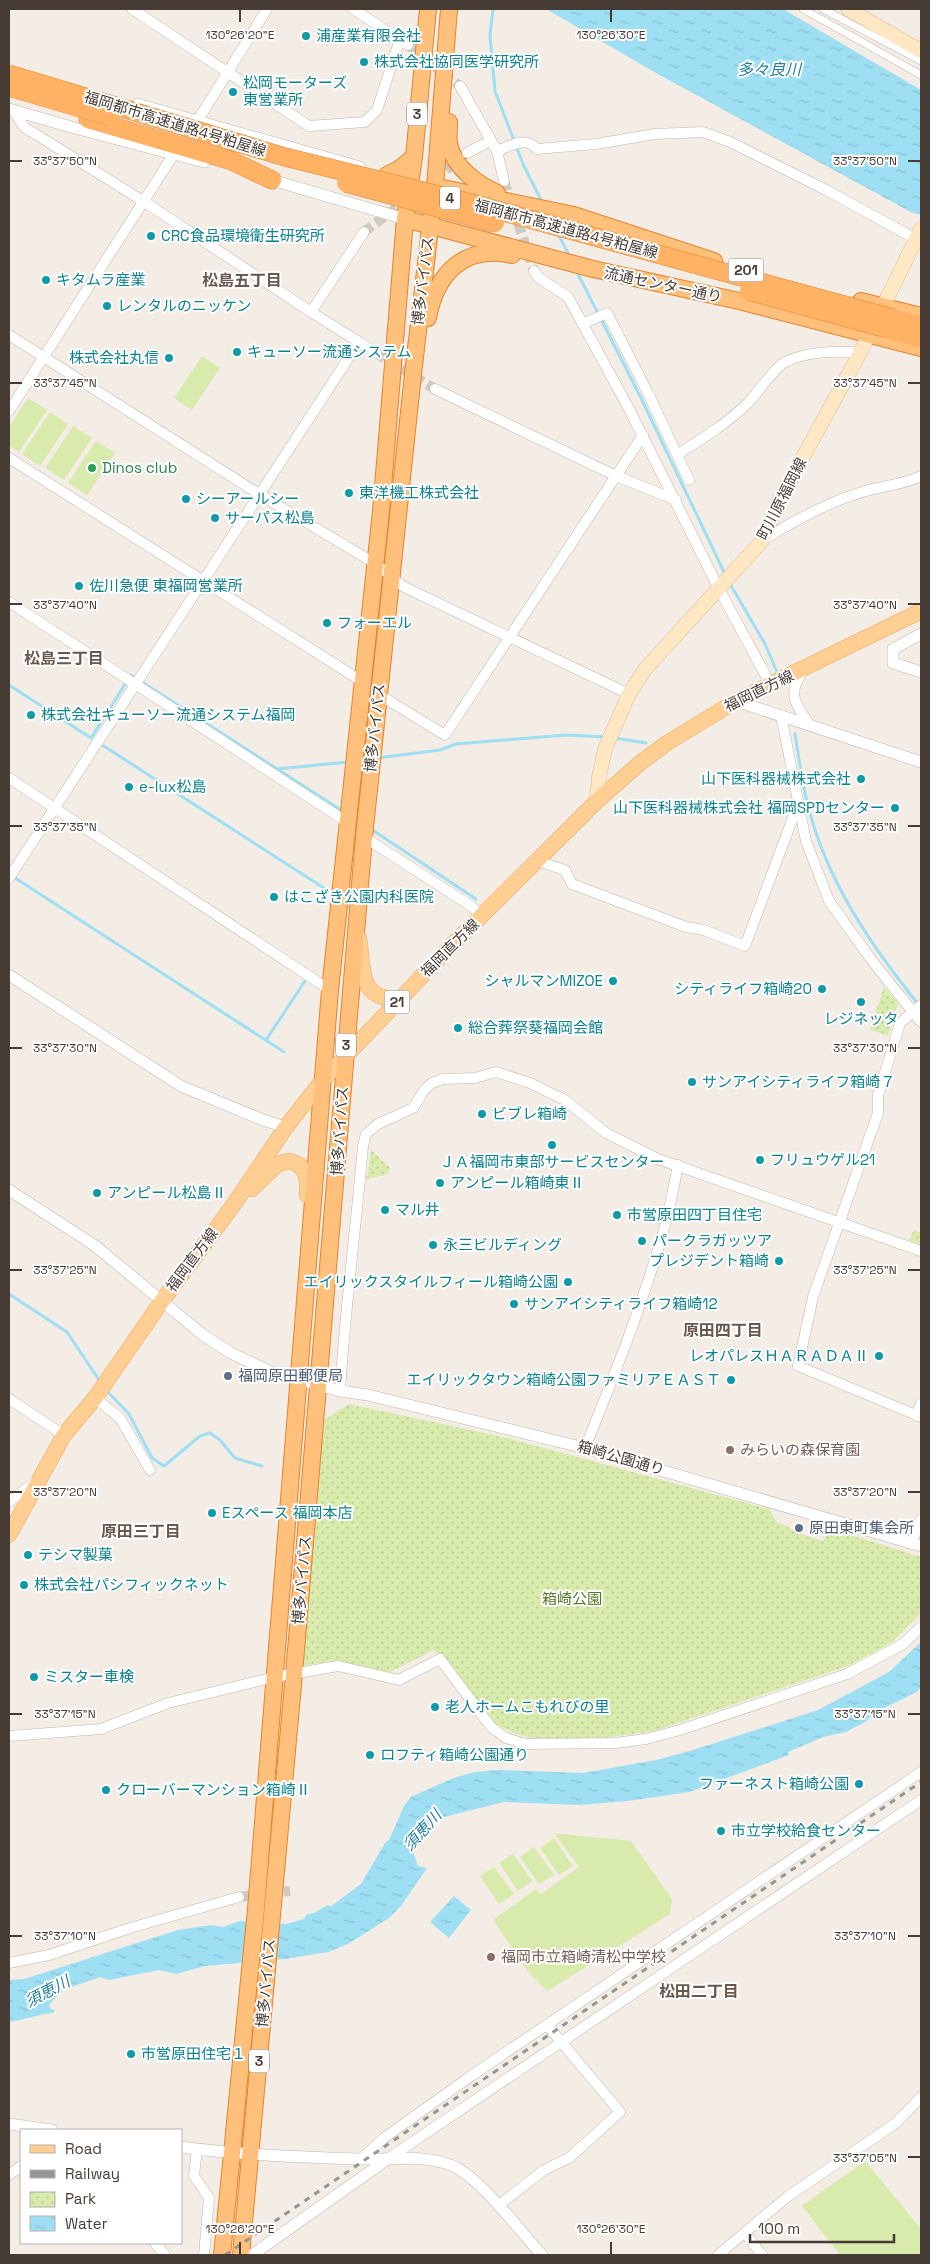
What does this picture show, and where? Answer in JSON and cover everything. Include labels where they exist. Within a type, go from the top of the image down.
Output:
[{"type":"highway","name":"博多バイパス","points":[[222,2255],[256,1908],[330,990],[376,564],[405,219],[414,157],[428,9]]},
{"type":"highway","name":"博多バイパス","points":[[240,2255],[252,2152],[253,2119],[274,1906],[364,837],[378,694],[435,186],[449,16]]},
{"type":"highway","points":[[449,16],[452,73],[449,143],[455,160],[481,186],[530,206]]},
{"type":"highway","name":"福岡都市高速道路4号粕屋線","points":[[9,74],[286,157],[467,202],[921,326]]},
{"type":"highway","name":"福岡都市高速道路4号粕屋線","points":[[9,87],[398,198],[921,339]]},
{"type":"highway","points":[[10,105],[149,137],[232,161],[272,180]]},
{"type":"highway","points":[[387,175],[400,169],[414,157]]},
{"type":"highway","name":"201","points":[[410,181],[574,214],[700,257],[921,316]]},
{"type":"highway","name":"流通センター通り","points":[[405,219],[430,224],[593,269],[739,301],[921,348]]},
{"type":"highway","points":[[410,403],[426,345],[427,327],[435,292],[454,266],[466,259],[490,253],[505,254],[632,284],[658,284]]},
{"type":"main road","points":[[848,9],[921,51]]},
{"type":"main road","name":"町川原福岡線","points":[[597,802],[599,777],[605,749],[628,694],[646,668],[762,541],[780,499],[860,353],[919,234]]},
{"type":"main road","name":"福岡直方線","points":[[9,1535],[64,1435],[95,1398],[162,1301],[232,1207],[286,1127],[322,1081],[345,1059],[400,999],[597,802],[660,748],[736,701],[921,611]]},
{"type":"main road","points":[[357,924],[365,983],[373,992],[384,999],[400,999]]},
{"type":"main road","points":[[232,1207],[283,1162],[294,1162],[301,1166],[307,1174],[304,1263],[305,1306]]},
{"type":"street","points":[[132,9],[309,126],[365,122],[377,110],[404,42],[354,9]]},
{"type":"street","points":[[198,120],[226,71],[267,9]]},
{"type":"street","points":[[803,9],[916,70],[921,75]]},
{"type":"street","points":[[823,9],[921,61]]},
{"type":"street","points":[[9,65],[410,181]]},
{"type":"street","points":[[460,86],[490,141],[501,149],[504,181]]},
{"type":"street","points":[[10,105],[70,128],[272,180],[405,219]]},
{"type":"street","points":[[10,105],[24,127],[143,201],[376,353]]},
{"type":"street","points":[[501,149],[524,141],[531,143],[536,149],[596,144],[656,134],[704,132],[730,142],[919,234]]},
{"type":"street","points":[[467,153],[490,141]]},
{"type":"street","points":[[9,411],[174,154]]},
{"type":"street","points":[[311,312],[364,232]]},
{"type":"street","points":[[534,271],[539,278],[568,296],[643,435],[765,674],[769,686]]},
{"type":"street","points":[[582,324],[607,313],[678,454],[689,480]]},
{"type":"street","points":[[9,335],[259,494],[376,564],[404,587],[628,694]]},
{"type":"street","points":[[9,878],[359,342]]},
{"type":"street","points":[[678,454],[696,443],[748,403],[782,364],[793,359],[815,354],[860,353]]},
{"type":"street","points":[[435,389],[616,476],[676,500]]},
{"type":"street","points":[[378,694],[445,736],[643,435]]},
{"type":"street","points":[[9,458],[363,682]]},
{"type":"street","points":[[762,541],[788,524],[860,492],[921,476]]},
{"type":"street","points":[[9,602],[347,822]]},
{"type":"street","points":[[921,634],[893,649],[893,663],[921,672]]},
{"type":"street","points":[[804,668],[795,684],[794,699],[809,724]]},
{"type":"street","points":[[736,701],[921,762]]},
{"type":"street","points":[[781,715],[806,841],[830,901],[872,962],[916,1009],[921,1022]]},
{"type":"street","points":[[9,778],[330,990]]},
{"type":"street","points":[[537,861],[565,870],[572,884],[686,927],[704,930],[745,946],[798,804]]},
{"type":"street","points":[[364,837],[471,906],[482,916]]},
{"type":"street","points":[[9,975],[181,1086],[263,1120],[286,1127]]},
{"type":"street","points":[[916,1009],[900,1022],[878,1095],[878,1113],[813,1297],[798,1366],[919,1416],[921,1403]]},
{"type":"street","points":[[340,1391],[345,1311],[355,1236],[363,1146],[366,1134],[378,1124],[414,1108],[425,1089],[432,1083],[443,1079],[474,1078],[496,1072],[511,1077],[565,1100],[606,1133],[658,1159],[921,1251]]},
{"type":"street","points":[[584,1448],[617,1367],[654,1265],[665,1226],[678,1165]]},
{"type":"street","name":"箱崎公園通り","points":[[9,1190],[94,1245],[203,1335],[231,1353],[269,1371],[340,1391],[368,1395],[584,1448],[916,1545]]},
{"type":"street","points":[[95,1398],[120,1418],[150,1470]]},
{"type":"street","points":[[9,1399],[64,1435]]},
{"type":"street","points":[[9,1502],[40,1478]]},
{"type":"street","points":[[916,1545],[921,1519]]},
{"type":"street","points":[[9,1736],[101,1729],[168,1703],[275,1677],[338,1666],[398,1680],[440,1660],[491,1727],[506,1738],[526,1744],[615,1743],[646,1739],[680,1730],[847,1674],[903,1644],[921,1627]]},
{"type":"street","points":[[361,2159],[384,2138],[463,2081],[921,1772]]},
{"type":"street","points":[[252,2255],[389,2158],[561,2041],[921,1800]]},
{"type":"street","points":[[9,1963],[49,1955],[130,1928],[239,1897]]},
{"type":"street","points":[[498,2206],[544,2170],[569,2158],[620,2112],[547,2026]]},
{"type":"street","points":[[718,2255],[787,2196],[896,2123],[921,2097]]},
{"type":"street","points":[[9,2124],[44,2129]]},
{"type":"street","points":[[182,2147],[361,2159],[389,2158],[442,2162],[458,2169],[476,2181],[542,2255]]},
{"type":"street","points":[[197,2149],[194,2176],[209,2198],[204,2255]]},
{"type":"street","points":[[9,2175],[20,2167]]},
{"type":"street","points":[[744,2233],[762,2255]]},
{"type":"street","points":[[157,2244],[165,2255]]},
{"type":"green space","points":[[202,356],[220,368],[192,410],[174,398]]},
{"type":"green space","points":[[28,398],[47,410],[19,452],[9,445],[9,427]]},
{"type":"green space","points":[[50,412],[68,424],[40,466],[22,454]]},
{"type":"green space","name":"Dinos club","points":[[73,426],[92,438],[64,480],[45,468]]},
{"type":"green space","name":"Dinos club","points":[[96,441],[115,453],[87,495],[68,483]]},
{"type":"green space","points":[[884,987],[898,1003],[888,1035],[870,1030]]},
{"type":"green space","points":[[371,1150],[390,1168],[388,1174],[367,1179]]},
{"type":"green space","points":[[914,1230],[921,1233],[921,1244],[909,1240]]},
{"type":"green space","name":"箱崎公園","points":[[349,1404],[507,1438],[769,1509],[777,1522],[823,1541],[831,1529],[921,1557],[921,1613],[891,1643],[848,1666],[654,1731],[604,1738],[532,1738],[519,1735],[491,1722],[434,1650],[390,1672],[329,1661],[303,1666],[324,1420]]},
{"type":"green space","points":[[554,1833],[631,1841],[672,1899],[670,1914],[547,1991],[529,1973],[493,1920],[536,1889],[541,1894],[579,1867]]},
{"type":"green space","points":[[554,1838],[573,1866],[559,1875],[540,1848]]},
{"type":"green space","points":[[534,1847],[554,1875],[539,1884],[520,1857]]},
{"type":"green space","points":[[513,1854],[532,1881],[518,1891],[499,1863]]},
{"type":"green space","points":[[494,1867],[514,1894],[499,1904],[480,1876]]},
{"type":"green space","points":[[865,2161],[921,2229],[921,2255],[840,2255],[802,2206]]},
{"type":"water","name":"多々良川","points":[[546,9],[783,9],[921,90],[921,215],[911,212],[656,73]]},
{"type":"water","name":"須恵川","points":[[921,1642],[921,1687],[917,1692],[874,1713],[865,1722],[846,1732],[823,1737],[788,1752],[789,1755],[689,1792],[628,1801],[579,1805],[504,1802],[444,1817],[441,1815],[417,1842],[419,1844],[413,1852],[418,1866],[427,1868],[401,1906],[389,1918],[348,1944],[328,1952],[285,1959],[205,1966],[176,1974],[159,1970],[109,1980],[100,1977],[63,1990],[49,2006],[55,2010],[53,2013],[9,2022],[9,1980],[24,1979],[178,1930],[211,1925],[223,1927],[240,1921],[286,1924],[304,1919],[307,1914],[314,1913],[328,1905],[330,1907],[361,1884],[385,1843],[389,1840],[404,1806],[411,1797],[451,1779],[474,1772],[499,1770],[583,1773],[656,1760],[693,1750],[818,1710],[889,1672]]},
{"type":"water","points":[[454,1896],[471,1910],[449,1938],[430,1922]]},
{"type":"waterway","points":[[493,9],[490,35],[495,91],[523,164],[542,202]]},
{"type":"waterway","points":[[558,234],[570,257]]},
{"type":"waterway","points":[[576,270],[641,398],[725,574]]},
{"type":"waterway","points":[[729,582],[765,644],[777,672]]},
{"type":"waterway","points":[[91,738],[131,675],[344,812]]},
{"type":"waterway","points":[[9,685],[91,738]]},
{"type":"waterway","points":[[795,734],[808,806],[826,860],[838,886],[867,935],[918,1004]]},
{"type":"waterway","points":[[377,758],[440,750],[456,744],[566,735],[606,737]]},
{"type":"waterway","points":[[615,738],[646,743]]},
{"type":"waterway","points":[[99,743],[327,890]]},
{"type":"waterway","points":[[277,769],[348,762]]},
{"type":"waterway","points":[[371,829],[476,899]]},
{"type":"waterway","points":[[12,876],[284,1052]]},
{"type":"waterway","points":[[266,1040],[305,981]]},
{"type":"waterway","points":[[9,1294],[67,1332],[101,1383]]},
{"type":"waterway","points":[[106,1390],[129,1414],[152,1458],[164,1466],[200,1436],[210,1433],[220,1440],[235,1458],[262,1466]]},
{"type":"tunnel","points":[[408,45],[460,86]]},
{"type":"tunnel","points":[[434,179],[467,153]]},
{"type":"tunnel","points":[[504,181],[534,271]]},
{"type":"tunnel","points":[[364,232],[409,198]]},
{"type":"tunnel","points":[[376,353],[435,389]]},
{"type":"tunnel","points":[[239,1897],[290,1891]]},
{"type":"railway","points":[[225,2255],[921,1782]]},
{"type":"place","name":"浦産業有限会社","points":[[306,36]]},
{"type":"place","name":"株式会社協同医学研究所","points":[[364,62]]},
{"type":"place","name":"松岡モーターズ 東営業所","points":[[233,92]]},
{"type":"place","name":"CRC食品環境衛生研究所","points":[[151,236]]},
{"type":"place","name":"キタムラ産業","points":[[46,280]]},
{"type":"place","name":"レンタルのニッケン","points":[[107,306]]},
{"type":"place","name":"キューソー流通システム","points":[[237,352]]},
{"type":"place","name":"株式会社丸信","points":[[169,358]]},
{"type":"place","name":"Dinos club","points":[[92,468]]},
{"type":"place","name":"東洋機工株式会社","points":[[349,493]]},
{"type":"place","name":"シーアールシー","points":[[186,499]]},
{"type":"place","name":"サーパス松島","points":[[215,518]]},
{"type":"place","name":"佐川急便 東福岡営業所","points":[[79,586]]},
{"type":"place","name":"フォーエル","points":[[327,623]]},
{"type":"place","name":"株式会社キューソー流通システム福岡","points":[[31,715]]},
{"type":"place","name":"山下医科器械株式会社","points":[[861,779]]},
{"type":"place","name":"e-lux松島","points":[[129,787]]},
{"type":"place","name":"山下医科器械株式会社 福岡SPDセンター","points":[[895,808]]},
{"type":"place","name":"はこざき公園内科医院","points":[[274,897]]},
{"type":"place","name":"シャルマンMIZOE","points":[[613,981]]},
{"type":"place","name":"シティライフ箱崎20","points":[[822,989]]},
{"type":"place","name":"レジネッタ","points":[[861,1002]]},
{"type":"place","name":"総合葬祭葵福岡会館","points":[[458,1028]]},
{"type":"place","name":"サンアイシティライフ箱崎７","points":[[692,1082]]},
{"type":"place","name":"ビブレ箱崎","points":[[482,1114]]},
{"type":"place","name":"ＪＡ福岡市東部サービスセンター","points":[[552,1145]]},
{"type":"place","name":"フリュウゲル21","points":[[760,1160]]},
{"type":"place","name":"アンピール箱崎東Ⅱ","points":[[440,1183]]},
{"type":"place","name":"アンピール松島Ⅱ","points":[[97,1193]]},
{"type":"place","name":"マル井","points":[[385,1210]]},
{"type":"place","name":"市営原田四丁目住宅","points":[[617,1215]]},
{"type":"place","name":"パークラガッツア","points":[[642,1241]]},
{"type":"place","name":"永三ビルディング","points":[[433,1245]]},
{"type":"place","name":"プレジデント箱崎","points":[[779,1261]]},
{"type":"place","name":"エイリックスタイルフィール箱崎公園","points":[[568,1282]]},
{"type":"place","name":"サンアイシティライフ箱崎12","points":[[514,1304]]},
{"type":"place","name":"レオパレスＨＡＲＡＤＡⅡ","points":[[879,1356]]},
{"type":"place","name":"福岡原田郵便局","points":[[228,1376]]},
{"type":"place","name":"エイリックタウン箱崎公園ファミリアＥＡＳＴ","points":[[731,1380]]},
{"type":"place","name":"みらいの森保育園","points":[[730,1450]]},
{"type":"place","name":"Eスペース 福岡本店","points":[[212,1513]]},
{"type":"place","name":"原田東町集会所","points":[[799,1528]]},
{"type":"place","name":"テシマ製菓","points":[[28,1555]]},
{"type":"place","name":"株式会社パシフィックネット","points":[[24,1585]]},
{"type":"place","name":"ミスター車検","points":[[34,1677]]},
{"type":"place","name":"老人ホームこもれびの里","points":[[435,1707]]},
{"type":"place","name":"ロフティ箱崎公園通り","points":[[370,1755]]},
{"type":"place","name":"ファーネスト箱崎公園","points":[[859,1784]]},
{"type":"place","name":"クローバーマンション箱崎Ⅱ","points":[[106,1790]]},
{"type":"place","name":"市立学校給食センター","points":[[721,1831]]},
{"type":"place","name":"福岡市立箱崎清松中学校","points":[[491,1957]]},
{"type":"place","name":"市営原田住宅１","points":[[131,2054]]},
{"type":"district","name":"松島五丁目","points":[[242,280]]},
{"type":"district","name":"松島三丁目","points":[[64,658]]},
{"type":"district","name":"原田四丁目","points":[[723,1330]]},
{"type":"district","name":"原田三丁目","points":[[141,1531]]},
{"type":"district","name":"松田二丁目","points":[[699,1991]]}]
